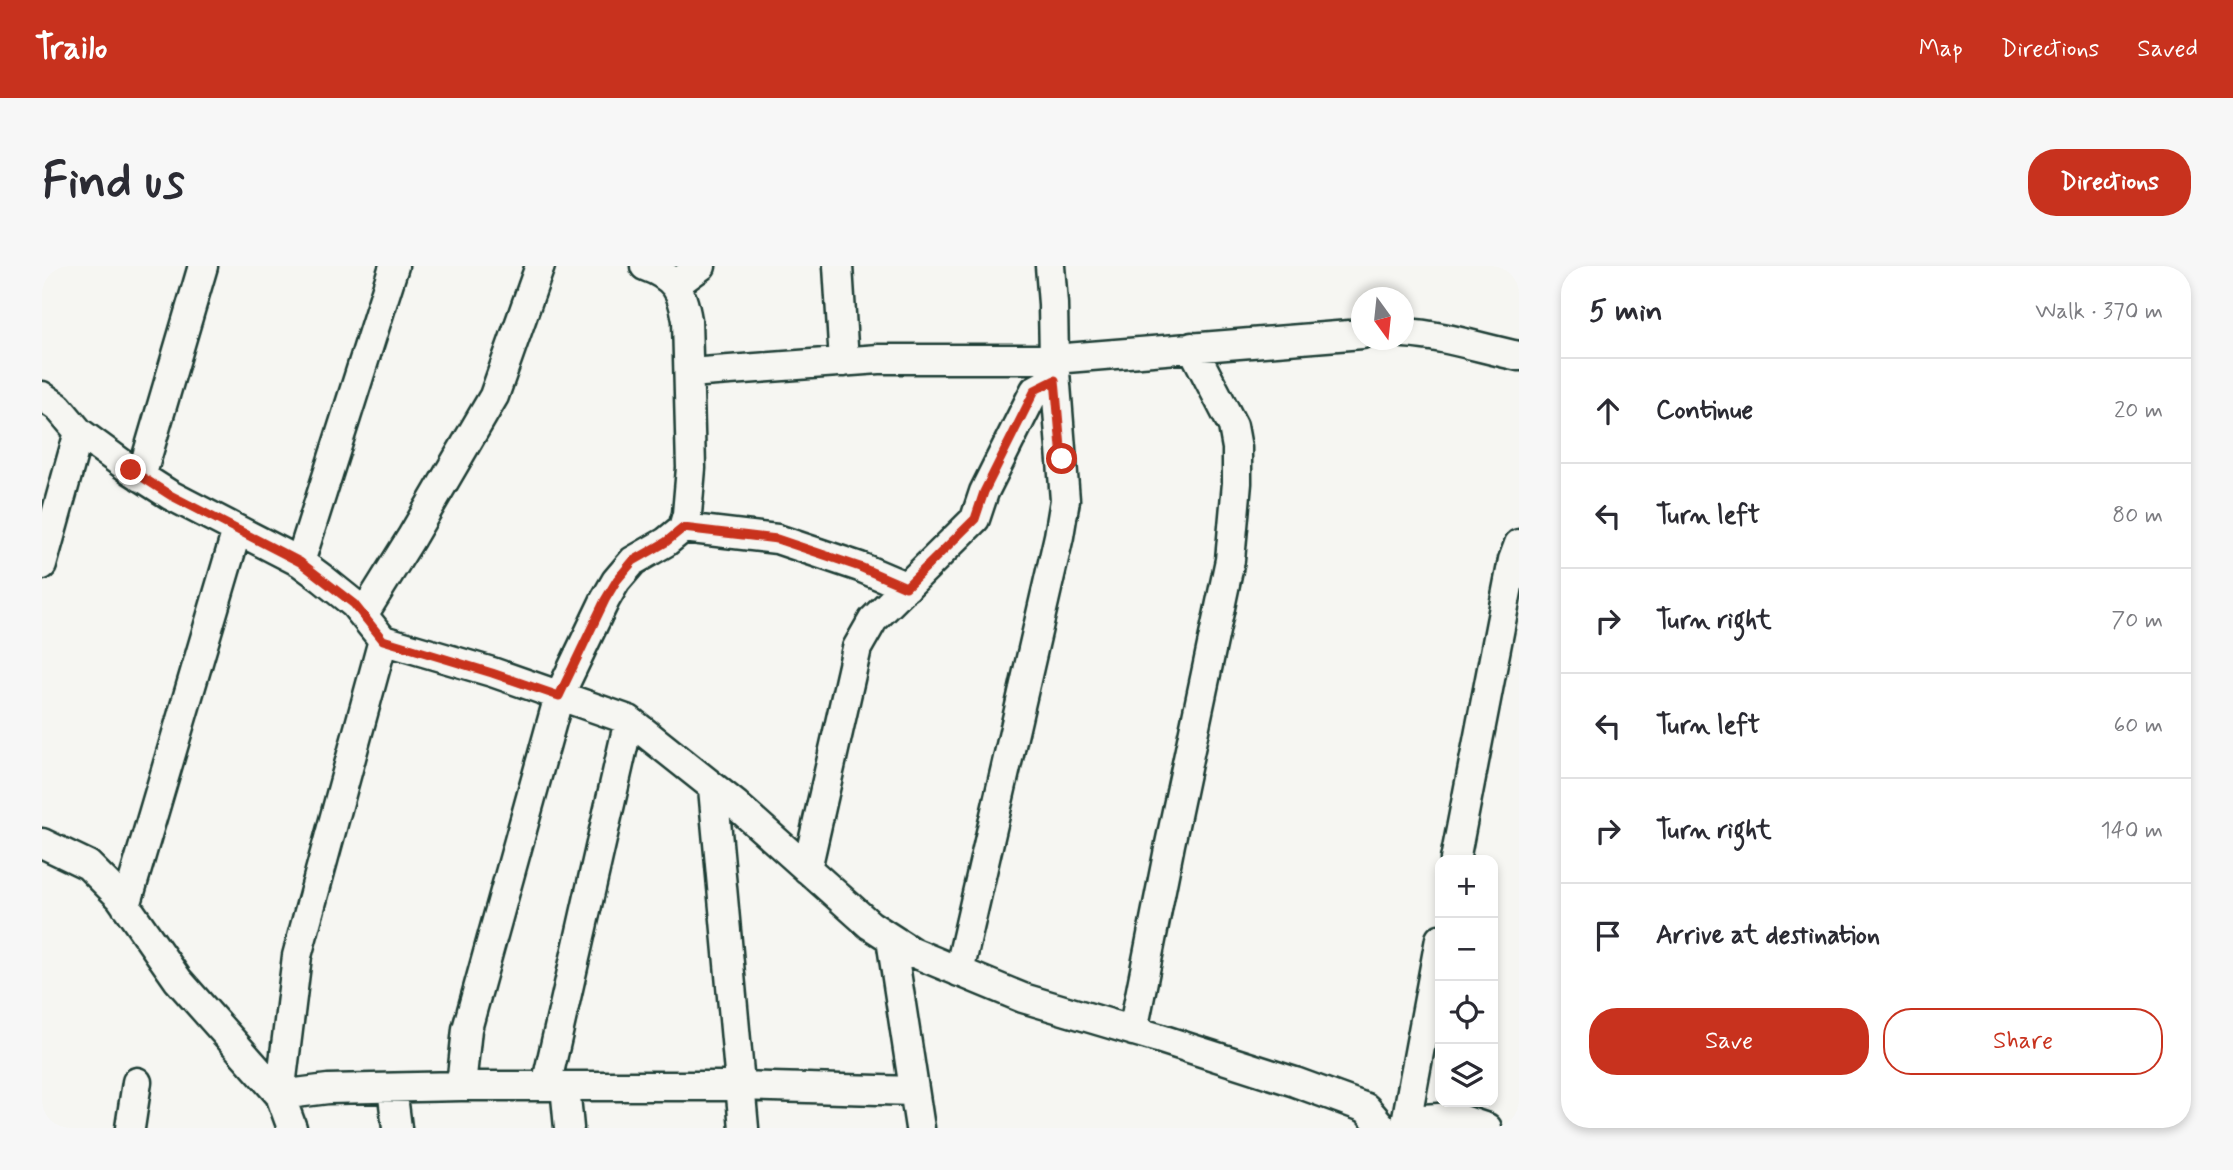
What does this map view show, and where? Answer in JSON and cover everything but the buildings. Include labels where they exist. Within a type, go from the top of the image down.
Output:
[{"type":"street","points":[[141,477],[202,266]]},
{"type":"street","points":[[300,562],[394,266]]},
{"type":"street","points":[[363,615],[494,396],[540,266]]},
{"type":"street","points":[[461,1086],[467,1028],[559,696],[617,580],[633,561],[666,542],[683,528],[687,514],[691,468],[687,320],[684,300],[676,285],[662,272],[645,266]]},
{"type":"street","points":[[676,285],[701,266]]},
{"type":"street","points":[[838,266],[844,362]]},
{"type":"street","points":[[959,972],[1065,500],[1054,369],[1050,266]]},
{"type":"street","points":[[1414,334],[1460,341],[1519,356]]},
{"type":"street","points":[[689,373],[879,359],[1054,369],[1192,348],[1351,335]]},
{"type":"street","points":[[1133,1031],[1230,560],[1237,482],[1237,448],[1233,426],[1192,348]]},
{"type":"street","points":[[807,869],[857,648],[873,621],[975,519],[984,492],[1035,390],[1054,369]]},
{"type":"street","points":[[42,396],[58,407],[79,432],[141,477],[300,562],[354,604],[383,640],[492,673],[628,720],[713,788],[870,925],[912,952],[1023,998],[1295,1082],[1366,1108],[1398,1125],[1454,1117],[1487,1128]]},
{"type":"street","points":[[42,565],[79,432]]},
{"type":"street","points":[[683,528],[777,539],[860,567],[906,587]]},
{"type":"street","points":[[126,906],[237,530]]},
{"type":"street","points":[[1456,855],[1511,618],[1513,560],[1519,544]]},
{"type":"street","points":[[281,1095],[298,956],[383,640]]},
{"type":"street","points":[[569,1128],[556,1086],[628,720]]},
{"type":"street","points":[[713,788],[744,1128]]},
{"type":"street","points":[[42,843],[88,865],[126,906],[178,980],[281,1095],[292,1128]]},
{"type":"street","points":[[891,939],[920,1128]]},
{"type":"street","points":[[1398,1125],[1435,961]]},
{"type":"street","points":[[130,1128],[137,1082]]},
{"type":"street","points":[[281,1095],[328,1088],[461,1086],[740,1086],[914,1091]]},
{"type":"street","points":[[392,1088],[397,1128]]},
{"type":"route","points":[[131,470],[170,495],[300,562],[354,604],[383,640],[559,696],[617,580],[633,561],[666,542],[683,528],[777,539],[860,567],[906,587],[975,519],[984,492],[1035,390],[1055,380],[1062,459]]}]
